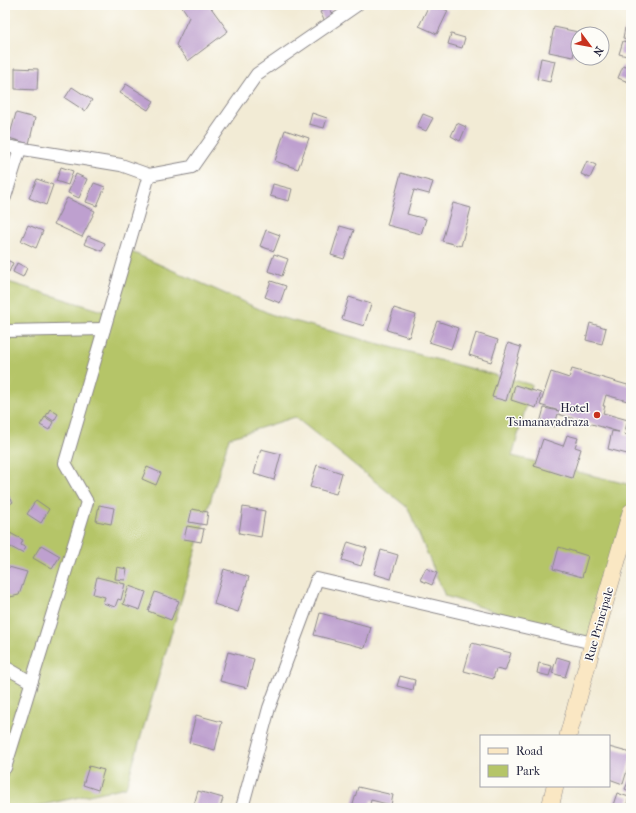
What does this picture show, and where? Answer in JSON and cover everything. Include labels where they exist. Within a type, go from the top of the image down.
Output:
[{"type":"main road","name":"Rue Principale","points":[[568,735],[631,512]]},
{"type":"main road","points":[[550,808],[556,787]]},
{"type":"street","points":[[5,146],[121,165],[149,175],[192,167],[257,74],[357,5]]},
{"type":"street","points":[[5,197],[20,149]]},
{"type":"street","points":[[5,768],[47,635],[64,572],[86,502],[65,463],[149,175]]},
{"type":"street","points":[[5,331],[104,329]]},
{"type":"street","points":[[242,808],[269,708],[317,579],[593,643]]},
{"type":"street","points":[[5,667],[31,682]]},
{"type":"green space","points":[[127,250],[275,316],[532,385],[512,456],[631,485],[631,512],[593,643],[445,596],[408,508],[295,417],[229,438],[126,787],[28,808],[5,808],[5,281],[109,313]]},
{"type":"building","points":[[181,5],[209,5],[228,31],[188,61],[176,45],[189,17]]},
{"type":"building","points":[[429,5],[436,5],[448,11],[437,34],[419,26]]},
{"type":"building","points":[[329,7],[334,16],[325,22],[320,12]]},
{"type":"building","points":[[554,27],[570,30],[570,56],[549,52]]},
{"type":"building","points":[[625,28],[631,30],[631,40],[623,38]]},
{"type":"building","points":[[451,34],[465,38],[462,48],[448,44]]},
{"type":"building","points":[[623,41],[631,43],[631,57],[619,54]]},
{"type":"building","points":[[541,58],[555,61],[550,82],[537,79]]},
{"type":"building","points":[[623,66],[631,69],[631,83],[618,78]]},
{"type":"building","points":[[15,68],[38,69],[37,90],[15,89]]},
{"type":"building","points":[[126,84],[154,101],[148,110],[120,93]]},
{"type":"building","points":[[72,87],[92,100],[85,111],[65,98]]},
{"type":"building","points":[[16,113],[35,118],[29,144],[9,138]]},
{"type":"building","points":[[312,113],[327,118],[324,128],[309,124]]},
{"type":"building","points":[[423,114],[433,118],[426,131],[417,127]]},
{"type":"building","points":[[457,123],[466,127],[460,141],[451,136]]},
{"type":"building","points":[[285,130],[309,138],[298,169],[275,161]]},
{"type":"building","points":[[587,161],[596,165],[590,178],[581,174]]},
{"type":"building","points":[[61,167],[73,171],[68,185],[56,181]]},
{"type":"building","points":[[401,173],[433,182],[429,194],[414,190],[407,214],[426,219],[421,234],[387,225]]},
{"type":"building","points":[[76,174],[87,179],[79,198],[68,193]]},
{"type":"building","points":[[37,179],[53,185],[46,205],[29,198]]},
{"type":"building","points":[[94,183],[105,187],[97,206],[86,202]]},
{"type":"building","points":[[273,184],[292,189],[289,201],[270,196]]},
{"type":"building","points":[[67,198],[95,211],[82,237],[54,224]]},
{"type":"building","points":[[453,203],[471,208],[461,246],[442,241]]},
{"type":"building","points":[[28,225],[43,231],[36,248],[21,241]]},
{"type":"building","points":[[340,226],[354,230],[344,259],[331,255]]},
{"type":"building","points":[[266,230],[280,235],[274,251],[260,246]]},
{"type":"building","points":[[88,236],[105,243],[102,251],[84,244]]},
{"type":"building","points":[[274,254],[288,259],[282,276],[268,271]]},
{"type":"building","points":[[5,259],[13,263],[9,272],[5,270]]},
{"type":"building","points":[[17,263],[27,268],[23,277],[13,272]]},
{"type":"building","points":[[271,281],[286,286],[280,303],[265,297]]},
{"type":"building","points":[[349,297],[371,304],[364,326],[342,319]]},
{"type":"building","points":[[394,308],[416,315],[409,337],[387,330]]},
{"type":"building","points":[[437,321],[458,328],[451,349],[429,342]]},
{"type":"building","points":[[590,323],[606,328],[602,344],[586,340]]},
{"type":"building","points":[[476,333],[498,340],[491,362],[469,355]]},
{"type":"building","points":[[508,343],[521,347],[506,401],[492,397]]},
{"type":"building","points":[[572,369],[631,386],[631,402],[606,395],[603,413],[628,420],[624,434],[631,436],[631,455],[608,449],[612,431],[619,432],[558,414],[554,427],[540,423],[544,408],[559,411],[540,405],[551,372],[569,378]]},
{"type":"building","points":[[515,385],[541,393],[536,408],[511,400]]},
{"type":"building","points":[[50,409],[58,414],[54,421],[46,416]]},
{"type":"building","points":[[45,417],[53,422],[49,430],[40,425]]},
{"type":"building","points":[[567,435],[578,438],[575,447],[581,449],[572,478],[534,466],[543,439],[563,446]]},
{"type":"building","points":[[261,449],[281,454],[274,480],[254,474]]},
{"type":"building","points":[[317,465],[342,473],[336,494],[310,487]]},
{"type":"building","points":[[147,467],[161,473],[156,485],[142,479]]},
{"type":"building","points":[[7,494],[13,502],[5,508],[5,495]]},
{"type":"building","points":[[36,500],[49,509],[41,523],[27,514]]},
{"type":"building","points":[[99,505],[114,508],[111,524],[96,521]]},
{"type":"building","points":[[243,507],[265,511],[261,537],[239,533]]},
{"type":"building","points":[[192,509],[208,512],[206,525],[189,522]]},
{"type":"building","points":[[187,526],[204,529],[201,542],[184,539]]},
{"type":"building","points":[[10,533],[23,540],[21,545],[26,548],[22,553],[5,544]]},
{"type":"building","points":[[348,542],[367,548],[361,566],[342,560]]},
{"type":"building","points":[[41,545],[60,556],[52,569],[33,558]]},
{"type":"building","points":[[559,547],[588,556],[582,577],[553,569]]},
{"type":"building","points":[[381,550],[398,555],[391,579],[374,574]]},
{"type":"building","points":[[5,566],[27,572],[19,595],[10,597],[5,594]]},
{"type":"building","points":[[117,567],[127,569],[125,580],[115,579]]},
{"type":"building","points":[[426,568],[437,573],[432,585],[420,580]]},
{"type":"building","points":[[224,569],[249,577],[238,612],[214,604]]},
{"type":"building","points":[[97,577],[125,584],[121,600],[118,599],[115,607],[103,603],[105,597],[93,594]]},
{"type":"building","points":[[129,586],[146,592],[140,610],[123,604]]},
{"type":"building","points":[[155,592],[179,601],[171,620],[148,611]]},
{"type":"building","points":[[320,613],[371,627],[365,648],[314,635]]},
{"type":"building","points":[[472,643],[511,653],[505,671],[496,669],[493,679],[464,671]]},
{"type":"building","points":[[228,652],[254,659],[247,688],[220,681]]},
{"type":"building","points":[[557,657],[570,661],[565,677],[552,673]]},
{"type":"building","points":[[539,663],[552,666],[549,676],[537,673]]},
{"type":"building","points":[[400,676],[415,680],[413,690],[397,686]]},
{"type":"building","points":[[196,715],[222,722],[215,750],[189,743]]},
{"type":"building","points":[[610,747],[631,753],[623,784],[610,779]]},
{"type":"building","points":[[89,766],[104,770],[98,790],[83,785]]},
{"type":"building","points":[[631,776],[631,792],[625,789]]},
{"type":"building","points":[[358,787],[393,795],[391,805],[371,800],[369,808],[352,808]]},
{"type":"building","points":[[198,791],[223,798],[220,808],[193,808]]},
{"type":"building","points":[[617,793],[629,797],[626,808],[612,808]]},
{"type":"place","name":"Hotel Tsimanavadraza","points":[[597,415]]}]
